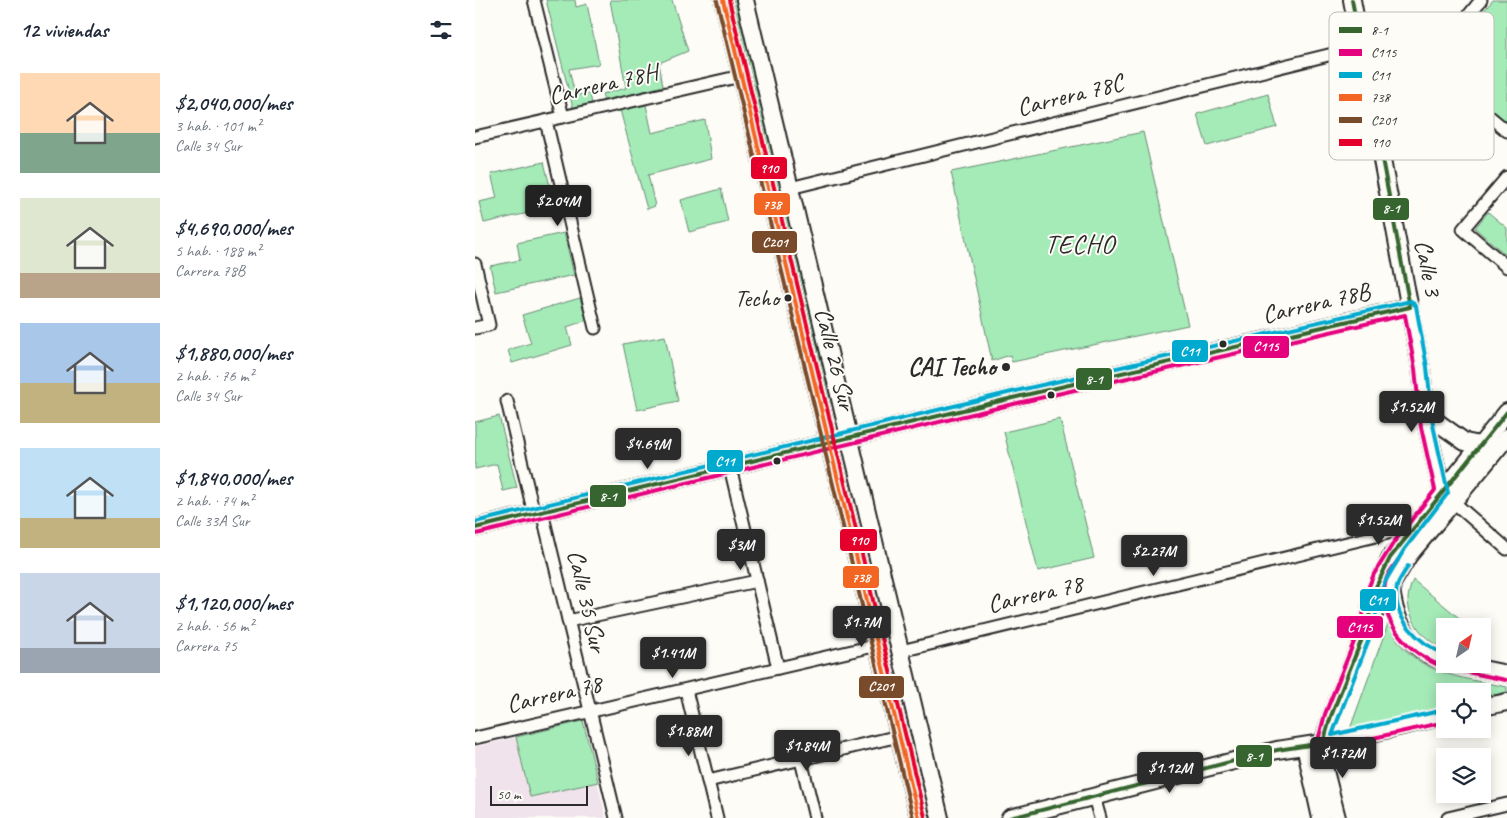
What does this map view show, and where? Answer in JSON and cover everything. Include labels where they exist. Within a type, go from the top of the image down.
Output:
[{"type":"street","points":[[534,0],[563,117]]},
{"type":"street","name":"Calle 26 Sur","points":[[723,0],[919,818]]},
{"type":"street","name":"Calle 26 Sur","points":[[745,0],[940,818]]},
{"type":"street","points":[[1471,12],[1481,0]]},
{"type":"street","name":"Carrera 78C","points":[[790,188],[1329,55]]},
{"type":"street","name":"Carrera 78H","points":[[475,137],[741,76]]},
{"type":"street","points":[[1494,120],[1507,131]]},
{"type":"street","points":[[546,121],[595,328]]},
{"type":"street","name":"Calle 3","points":[[1382,160],[1421,368],[1427,426],[1448,493]]},
{"type":"street","points":[[1507,176],[1463,229],[1507,267]]},
{"type":"street","points":[[475,264],[489,325],[475,328]]},
{"type":"street","name":"Carrera 78B","points":[[475,528],[829,442],[1410,307]]},
{"type":"street","name":"Calle 3","points":[[1421,368],[1437,422],[1448,493]]},
{"type":"street","name":"Calle 35 Sur","points":[[507,400],[568,621],[615,818]]},
{"type":"street","points":[[1337,818],[1325,771],[1323,743],[1331,716],[1368,624],[1391,583],[1448,493],[1480,445],[1507,412]]},
{"type":"street","points":[[1437,422],[1465,442],[1480,445]]},
{"type":"street","points":[[1368,624],[1373,594],[1390,558],[1413,528],[1507,437]]},
{"type":"street","points":[[730,467],[778,668]]},
{"type":"street","points":[[1448,493],[1507,548]]},
{"type":"street","name":"Carrera 78","points":[[901,651],[1413,528]]},
{"type":"street","points":[[568,621],[757,581]]},
{"type":"street","points":[[1391,583],[1394,610],[1405,633],[1422,649],[1436,656]]},
{"type":"street","name":"Carrera 78","points":[[475,738],[878,645]]},
{"type":"street","points":[[1491,671],[1507,674]]},
{"type":"street","points":[[686,690],[717,818]]},
{"type":"street","points":[[1491,705],[1507,702]]},
{"type":"street","points":[[1010,818],[1277,750],[1323,743],[1436,718]]},
{"type":"street","points":[[708,781],[899,736]]},
{"type":"street","points":[[1305,746],[1321,818]]},
{"type":"street","points":[[801,760],[815,818]]},
{"type":"street","points":[[1094,797],[1100,818]]},
{"type":"street","points":[[1448,818],[1507,804]]},
{"type":"shaded area","points":[[583,721],[606,818],[475,818],[475,747]]},
{"type":"green space","points":[[546,0],[575,0],[576,7],[587,4],[599,64],[569,69],[575,95],[590,94],[592,104],[573,108]]},
{"type":"green space","points":[[610,0],[672,0],[688,51],[659,63],[663,86],[604,102],[602,94],[626,88]]},
{"type":"green space","points":[[729,0],[738,0],[835,402],[826,404]]},
{"type":"green space","points":[[1493,0],[1507,0],[1507,122],[1494,111],[1494,12],[1483,12]]},
{"type":"green space","points":[[1268,94],[1277,127],[1207,146],[1197,114]]},
{"type":"green space","points":[[646,105],[652,133],[705,120],[711,159],[648,175],[655,206],[647,209],[620,110]]},
{"type":"green space","points":[[1143,132],[1188,325],[1012,362],[1010,355],[992,361],[951,172]]},
{"type":"green space","points":[[544,162],[555,207],[484,223],[479,202],[497,198],[491,174]]},
{"type":"green space","points":[[721,189],[728,222],[689,232],[681,200]]},
{"type":"green space","points":[[1488,212],[1507,228],[1507,256],[1475,228]]},
{"type":"green space","points":[[564,233],[574,275],[496,292],[490,266],[520,260],[517,243]]},
{"type":"green space","points":[[580,298],[587,320],[567,327],[572,345],[512,363],[508,350],[531,343],[522,315]]},
{"type":"green space","points":[[665,336],[678,401],[637,410],[623,344]]},
{"type":"green space","points":[[499,416],[517,488],[503,491],[497,464],[475,469],[475,422]]},
{"type":"green space","points":[[1060,419],[1094,558],[1038,571],[1004,432]]},
{"type":"green space","points":[[1413,580],[1459,618],[1436,618],[1436,644],[1425,636],[1414,622],[1409,607],[1409,592]]},
{"type":"green space","points":[[1389,621],[1396,638],[1407,652],[1436,670],[1436,673],[1446,673],[1487,683],[1436,683],[1436,709],[1350,729]]},
{"type":"green space","points":[[1491,684],[1507,687],[1507,692],[1491,696]]},
{"type":"green space","points":[[583,721],[598,782],[530,797],[516,737]]},
{"type":"transit line","name":"738","points":[[723,0],[919,818]]},
{"type":"transit line","name":"910","points":[[729,0],[925,817]]},
{"type":"transit line","name":"8-1","points":[[1352,0],[1354,12]]},
{"type":"transit line","name":"C201","points":[[717,1],[913,818]]},
{"type":"transit line","name":"8-1","points":[[475,528],[1021,396],[1410,307],[1382,160]]},
{"type":"transit line","name":"C11","points":[[475,522],[1020,390],[1411,301],[1416,306],[1427,367],[1433,425],[1448,493],[1404,550],[1386,580],[1379,595],[1374,626],[1332,735],[1436,712]]},
{"type":"transit line","name":"C115","points":[[476,534],[1022,402],[1405,315],[1415,369],[1421,427],[1435,490],[1394,542],[1374,574],[1367,591],[1362,622],[1325,714],[1317,744],[1320,748],[1324,749],[1436,724]]},
{"type":"transit line","name":"8-1","points":[[1010,818],[1277,750],[1323,743],[1331,716],[1368,624],[1373,593],[1390,558],[1507,412]]},
{"type":"transit line","name":"C115","points":[[1398,560],[1388,575],[1385,584],[1384,598],[1386,611],[1399,635],[1408,645],[1436,664]]},
{"type":"transit line","name":"C11","points":[[1408,566],[1397,586],[1398,608],[1409,628],[1426,644],[1436,650]]},
{"type":"transit line","name":"C115","points":[[1472,673],[1506,680]]},
{"type":"place","name":"Techo","points":[[788,298]]},
{"type":"place","name":"CAI Techo","points":[[1006,367]]},
{"type":"district","name":"TECHO","points":[[1080,244]]}]
